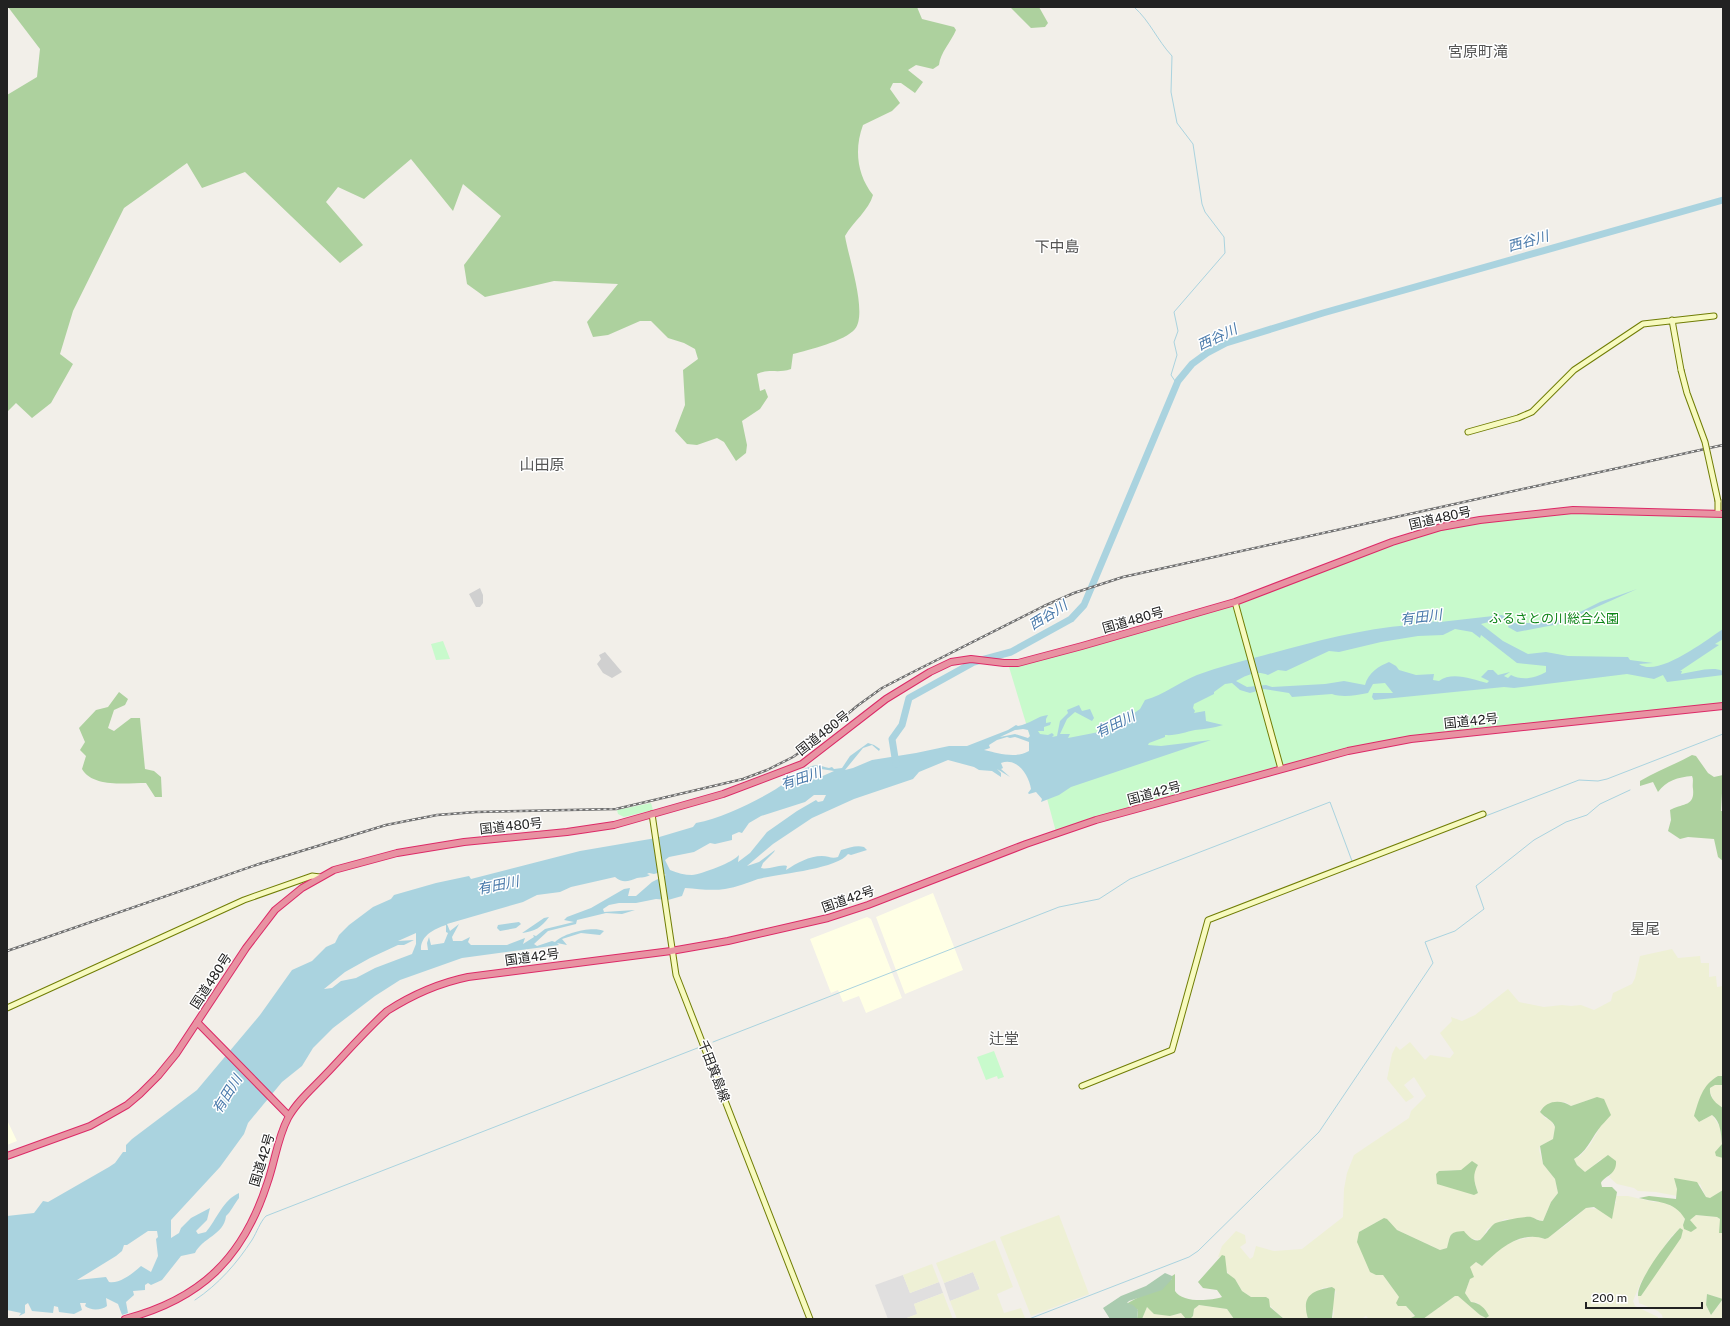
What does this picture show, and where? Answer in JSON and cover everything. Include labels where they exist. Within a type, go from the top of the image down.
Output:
[{"type":"highway","name":"国道480号","points":[[7,1156],[90,1126],[127,1105],[166,1068],[246,948],[275,910],[288,897],[320,877],[353,864],[397,853],[486,839],[599,828],[653,816],[724,794],[802,764],[878,705],[903,688],[947,664],[963,659],[1001,663],[1026,661],[1235,605],[1392,542],[1450,525],[1573,510],[1720,513]]},
{"type":"highway","name":"国道42号","points":[[125,1319],[159,1308],[188,1293],[209,1278],[234,1252],[245,1236],[260,1205],[268,1183],[279,1139],[288,1115],[386,1010],[422,991],[448,981],[728,941],[828,918],[1064,830],[1281,767],[1348,751],[1396,741],[1723,706]]},
{"type":"highway","points":[[197,1022],[288,1115]]},
{"type":"street","points":[[1468,432],[1530,413],[1542,404],[1574,370],[1634,329],[1649,322],[1714,316]]},
{"type":"street","points":[[1672,320],[1681,370],[1687,393],[1705,442],[1720,513]]},
{"type":"street","points":[[1235,605],[1281,767]]},
{"type":"street","points":[[1082,1086],[1172,1050],[1208,920],[1483,814]]},
{"type":"street","name":"千田箕島線","points":[[653,816],[676,975],[810,1319]]},
{"type":"street","points":[[7,1008],[244,900],[312,876],[320,877]]},
{"type":"shaded area","points":[[480,588],[483,595],[483,603],[480,607],[476,607],[469,594]]},
{"type":"shaded area","points":[[605,652],[622,672],[612,678],[603,673],[597,664],[601,659],[599,655]]},
{"type":"shaded area","points":[[933,893],[963,970],[905,994],[876,917]]},
{"type":"shaded area","points":[[867,917],[871,919],[902,998],[866,1013],[859,996],[843,1002],[838,990],[831,993],[810,939]]},
{"type":"shaded area","points":[[1672,949],[1678,958],[1700,956],[1701,963],[1709,963],[1709,977],[1716,976],[1717,987],[1723,986],[1723,1076],[1712,1080],[1699,1122],[1712,1115],[1720,1127],[1722,1144],[1718,1150],[1723,1158],[1723,1190],[1710,1199],[1706,1197],[1700,1184],[1677,1189],[1677,1196],[1656,1192],[1638,1191],[1634,1188],[1617,1184],[1609,1177],[1611,1174],[1601,1159],[1585,1172],[1577,1165],[1574,1159],[1580,1156],[1590,1145],[1599,1129],[1594,1098],[1571,1106],[1565,1102],[1554,1102],[1541,1109],[1540,1112],[1545,1118],[1551,1121],[1555,1127],[1553,1139],[1540,1146],[1539,1150],[1543,1164],[1555,1179],[1558,1193],[1551,1202],[1543,1221],[1530,1217],[1512,1220],[1505,1219],[1487,1229],[1482,1239],[1479,1240],[1451,1234],[1447,1248],[1440,1250],[1397,1230],[1384,1218],[1359,1232],[1376,1275],[1383,1275],[1399,1297],[1398,1306],[1406,1306],[1415,1317],[1409,1319],[1369,1319],[1366,1316],[1361,1319],[1332,1319],[1334,1314],[1332,1304],[1336,1292],[1332,1287],[1322,1288],[1307,1317],[1308,1319],[1284,1319],[1270,1306],[1266,1297],[1251,1297],[1242,1291],[1235,1279],[1229,1276],[1225,1266],[1225,1256],[1218,1257],[1222,1246],[1236,1231],[1245,1235],[1246,1243],[1240,1247],[1250,1259],[1253,1257],[1256,1246],[1274,1251],[1302,1249],[1343,1217],[1344,1189],[1347,1173],[1354,1155],[1409,1118],[1411,1111],[1426,1096],[1414,1077],[1404,1085],[1414,1097],[1406,1102],[1387,1079],[1392,1054],[1396,1046],[1400,1050],[1410,1042],[1425,1060],[1430,1055],[1450,1058],[1454,1053],[1440,1033],[1452,1021],[1451,1017],[1462,1021],[1475,1015],[1508,989],[1519,1002],[1544,1007],[1581,1005],[1594,1010],[1611,1001],[1613,993],[1632,984],[1635,978],[1640,956]],"holes":[[[1470,1164],[1478,1165],[1474,1172],[1474,1180],[1478,1193],[1439,1171],[1461,1170]]]},
{"type":"shaded area","points":[[1715,1085],[1723,1085],[1723,1108],[1714,1102],[1710,1092],[1710,1088]]},
{"type":"shaded area","points":[[7,1120],[17,1141],[7,1145]]},
{"type":"shaded area","points":[[1616,1196],[1628,1196],[1654,1202],[1665,1202],[1682,1212],[1685,1219],[1683,1225],[1692,1224],[1690,1220],[1696,1215],[1717,1217],[1720,1219],[1720,1233],[1723,1233],[1723,1299],[1707,1294],[1706,1305],[1711,1315],[1723,1300],[1723,1319],[1663,1319],[1662,1315],[1658,1311],[1639,1303],[1638,1296],[1641,1296],[1680,1228],[1670,1238],[1641,1282],[1633,1301],[1635,1306],[1658,1317],[1658,1319],[1423,1319],[1455,1296],[1459,1296],[1480,1315],[1487,1318],[1478,1303],[1471,1302],[1465,1293],[1470,1279],[1470,1267],[1473,1264],[1476,1262],[1482,1266],[1500,1248],[1514,1241],[1535,1236],[1545,1239],[1566,1225],[1586,1208],[1597,1209],[1616,1203]]},
{"type":"shaded area","points":[[1059,1215],[1089,1294],[1031,1316],[1000,1237]]},
{"type":"shaded area","points":[[995,1240],[1013,1287],[997,1294],[1004,1313],[1021,1308],[1025,1318],[957,1319],[950,1301],[980,1289],[973,1272],[944,1283],[936,1263]]},
{"type":"shaded area","points":[[932,1264],[939,1282],[910,1293],[903,1275]]},
{"type":"shaded area","points":[[973,1272],[980,1290],[950,1301],[944,1283]]},
{"type":"shaded area","points":[[1165,1273],[1172,1276],[1172,1279],[1162,1290],[1127,1303],[1133,1305],[1138,1310],[1137,1319],[1110,1319],[1103,1308],[1121,1296],[1146,1286]]},
{"type":"shaded area","points":[[903,1275],[910,1293],[939,1282],[943,1293],[914,1304],[918,1314],[904,1319],[888,1319],[875,1285]]},
{"type":"shaded area","points":[[943,1293],[953,1319],[904,1319],[917,1314],[914,1304]]},
{"type":"shaded area","points":[[1199,1305],[1227,1309],[1234,1319],[1190,1319],[1193,1316],[1194,1309]]},
{"type":"shaded area","points":[[1147,1307],[1170,1316],[1182,1313],[1186,1319],[1142,1319]]},
{"type":"green space","points":[[8,7],[917,7],[922,19],[954,27],[956,30],[941,56],[939,65],[933,69],[916,65],[908,70],[923,82],[915,93],[901,83],[893,83],[890,89],[900,103],[892,111],[863,125],[860,134],[858,152],[860,170],[863,179],[873,195],[868,206],[845,236],[858,298],[859,311],[855,329],[835,341],[793,354],[791,369],[767,371],[757,374],[760,391],[765,389],[768,397],[760,409],[742,421],[747,445],[746,453],[736,461],[724,442],[717,438],[697,445],[687,444],[675,431],[685,405],[683,370],[698,359],[695,349],[684,343],[668,338],[651,321],[640,321],[608,335],[593,337],[587,322],[618,284],[554,281],[485,297],[467,284],[464,265],[501,216],[463,184],[453,211],[411,159],[364,199],[338,187],[326,202],[363,245],[340,263],[245,172],[202,188],[187,163],[124,208],[73,311],[60,354],[73,364],[51,403],[32,418],[16,403],[7,412],[7,95],[37,77],[40,49]]},
{"type":"green space","points":[[1010,7],[1039,7],[1048,23],[1045,27],[1031,28]]},
{"type":"green space","name":"ふるさとの川総合公園","points":[[1564,512],[1723,516],[1723,704],[1398,740],[1056,832],[1032,743],[1009,667],[1021,665],[1245,602],[1376,550],[1434,531],[1468,524]]},
{"type":"green space","points":[[443,641],[450,659],[436,660],[431,644]]},
{"type":"green space","points":[[119,692],[128,699],[125,705],[114,710],[108,728],[114,731],[131,718],[140,718],[145,769],[154,771],[161,777],[162,797],[155,797],[146,783],[120,784],[102,782],[87,775],[82,769],[86,756],[80,750],[85,742],[79,728],[96,710],[108,707]]},
{"type":"green space","points":[[1692,755],[1696,756],[1708,773],[1714,777],[1723,775],[1721,811],[1723,811],[1723,861],[1718,857],[1714,839],[1688,837],[1680,839],[1668,831],[1671,820],[1670,810],[1687,804],[1692,799],[1692,776],[1673,780],[1661,788],[1658,792],[1653,782],[1640,786],[1640,781]]},
{"type":"green space","points":[[651,803],[653,810],[624,817],[618,814],[617,810]]},
{"type":"green space","points":[[994,1051],[1004,1077],[998,1079],[997,1076],[986,1080],[977,1057]]},
{"type":"green space","points":[[1718,1076],[1723,1076],[1723,1085],[1715,1085],[1710,1088],[1710,1092],[1714,1100],[1723,1108],[1723,1158],[1716,1156],[1715,1152],[1722,1144],[1720,1128],[1715,1118],[1712,1115],[1699,1122],[1694,1116],[1705,1088]]},
{"type":"green space","points":[[1597,1097],[1604,1099],[1611,1115],[1585,1150],[1574,1159],[1577,1165],[1585,1172],[1608,1155],[1616,1161],[1616,1166],[1612,1172],[1601,1183],[1602,1187],[1612,1187],[1617,1192],[1612,1219],[1594,1207],[1586,1208],[1548,1238],[1527,1237],[1518,1239],[1502,1248],[1482,1266],[1476,1262],[1470,1267],[1474,1277],[1470,1279],[1465,1293],[1471,1302],[1477,1303],[1484,1308],[1489,1316],[1486,1318],[1480,1315],[1458,1296],[1455,1296],[1423,1319],[1409,1319],[1415,1316],[1406,1306],[1398,1306],[1396,1303],[1399,1297],[1383,1275],[1376,1275],[1370,1272],[1357,1242],[1359,1232],[1384,1218],[1387,1219],[1397,1230],[1440,1250],[1447,1248],[1451,1235],[1455,1232],[1464,1231],[1471,1238],[1480,1240],[1494,1224],[1512,1219],[1528,1217],[1543,1221],[1551,1202],[1558,1193],[1555,1179],[1543,1164],[1540,1146],[1553,1139],[1555,1127],[1553,1123],[1540,1112],[1550,1103],[1563,1102],[1571,1106]]},
{"type":"green space","points":[[1472,1161],[1478,1165],[1474,1179],[1478,1193],[1474,1195],[1437,1184],[1436,1174],[1439,1171],[1461,1170]]},
{"type":"green space","points":[[1674,1178],[1697,1182],[1706,1197],[1710,1198],[1723,1190],[1723,1233],[1719,1233],[1720,1219],[1717,1217],[1696,1215],[1690,1220],[1697,1228],[1691,1232],[1684,1229],[1683,1225],[1685,1219],[1676,1208],[1665,1203],[1639,1198],[1649,1196],[1676,1199],[1677,1189]]},
{"type":"green space","points":[[1680,1228],[1683,1230],[1681,1238],[1641,1296],[1638,1296],[1639,1289],[1648,1270]]},
{"type":"green space","points":[[1222,1255],[1225,1256],[1227,1273],[1235,1279],[1242,1291],[1251,1297],[1266,1297],[1269,1299],[1270,1307],[1284,1319],[1234,1319],[1227,1309],[1199,1305],[1194,1309],[1193,1316],[1190,1319],[1186,1319],[1181,1313],[1170,1316],[1154,1314],[1147,1307],[1142,1319],[1137,1319],[1138,1310],[1126,1304],[1172,1279],[1172,1276],[1175,1274],[1175,1291],[1184,1298],[1204,1300],[1222,1297],[1217,1290],[1203,1288],[1198,1282]]},
{"type":"green space","points":[[1332,1287],[1335,1289],[1332,1319],[1308,1319],[1306,1311],[1307,1299],[1319,1290]]},
{"type":"green space","points":[[1707,1294],[1723,1299],[1711,1315],[1706,1305]]},
{"type":"water","name":"有田川","points":[[1637,589],[1559,624],[1517,632],[1508,627],[1509,624],[1500,619],[1481,624],[1503,641],[1528,654],[1546,652],[1568,656],[1628,657],[1630,660],[1653,663],[1639,664],[1647,667],[1658,666],[1682,656],[1723,629],[1723,639],[1715,644],[1719,645],[1680,671],[1682,671],[1681,674],[1714,669],[1723,671],[1723,675],[1667,682],[1663,675],[1654,679],[1627,674],[1514,688],[1504,687],[1374,700],[1372,697],[1373,693],[1393,693],[1385,683],[1373,684],[1368,693],[1359,695],[1345,696],[1332,694],[1292,697],[1289,693],[1264,689],[1250,693],[1240,690],[1232,683],[1225,684],[1214,692],[1214,694],[1194,704],[1193,708],[1195,711],[1194,713],[1205,711],[1206,721],[1223,725],[1165,735],[1165,737],[1149,743],[1148,745],[1161,746],[1211,740],[1071,787],[1059,795],[1041,802],[1042,799],[1036,792],[1028,793],[1031,789],[1028,778],[1017,765],[1007,762],[1001,763],[1003,768],[1001,769],[1010,777],[997,769],[1001,773],[1001,777],[992,771],[979,770],[974,767],[948,760],[919,772],[913,779],[854,799],[812,818],[773,844],[747,866],[759,862],[775,850],[763,863],[761,868],[787,866],[786,870],[799,862],[812,857],[822,856],[834,858],[838,857],[841,850],[861,846],[867,850],[851,855],[848,854],[832,864],[758,879],[742,885],[720,890],[685,888],[682,896],[668,900],[656,899],[636,903],[619,903],[609,905],[603,909],[604,912],[635,910],[622,914],[606,913],[577,920],[576,924],[548,931],[534,944],[537,946],[552,941],[555,942],[571,933],[578,931],[593,929],[604,931],[600,935],[581,933],[562,939],[567,945],[557,943],[559,945],[462,958],[400,980],[375,996],[333,1028],[313,1048],[302,1066],[282,1082],[248,1123],[244,1134],[220,1167],[171,1220],[171,1238],[179,1233],[181,1228],[191,1218],[210,1208],[207,1220],[196,1231],[198,1234],[206,1232],[224,1205],[233,1196],[239,1193],[239,1198],[226,1216],[221,1228],[198,1248],[195,1253],[181,1256],[162,1280],[151,1285],[148,1283],[145,1285],[145,1290],[133,1291],[134,1295],[126,1302],[128,1313],[122,1315],[118,1304],[106,1298],[107,1306],[105,1307],[93,1309],[87,1308],[85,1306],[86,1303],[80,1303],[82,1310],[74,1314],[59,1312],[58,1307],[54,1306],[53,1313],[32,1311],[28,1303],[25,1305],[25,1313],[19,1316],[21,1313],[7,1310],[7,1216],[34,1213],[43,1201],[48,1202],[115,1163],[123,1152],[126,1152],[126,1145],[132,1139],[197,1090],[260,1015],[292,970],[312,961],[326,947],[335,943],[339,935],[349,925],[373,907],[391,899],[394,895],[436,883],[469,876],[471,879],[580,851],[656,838],[693,827],[696,823],[727,814],[757,800],[776,789],[798,773],[812,766],[832,767],[834,769],[842,768],[850,756],[868,743],[874,745],[880,749],[879,751],[872,745],[863,748],[845,770],[872,760],[949,746],[967,746],[1008,730],[1016,725],[1026,724],[1048,715],[1046,723],[1051,722],[1050,725],[1044,727],[1044,731],[1038,731],[1040,734],[1048,735],[1052,733],[1054,735],[1052,737],[1057,736],[1060,721],[1068,713],[1067,710],[1079,705],[1082,711],[1090,709],[1094,718],[1092,721],[1075,712],[1067,719],[1060,734],[1070,734],[1068,738],[1099,732],[1099,734],[1106,729],[1110,730],[1140,709],[1145,700],[1159,695],[1197,675],[1301,645],[1391,627],[1502,615],[1514,623],[1537,623],[1568,618],[1600,602]],"holes":[[[1455,629],[1472,632],[1480,638],[1481,635],[1517,663],[1546,666],[1546,672],[1529,678],[1520,678],[1511,675],[1508,678],[1504,676],[1510,672],[1498,675],[1493,670],[1488,670],[1481,677],[1489,681],[1487,683],[1456,676],[1444,678],[1439,681],[1433,680],[1434,674],[1416,675],[1399,670],[1396,666],[1389,662],[1374,670],[1366,681],[1365,685],[1344,681],[1325,684],[1272,687],[1266,685],[1247,687],[1236,681],[1256,673],[1268,675],[1278,670],[1286,671],[1329,651],[1339,652],[1381,642],[1418,636],[1443,635]],[[1023,729],[1028,730],[1030,736],[1028,738],[1015,734],[1000,737],[1015,730]],[[1007,737],[1015,737],[1029,742],[1029,751],[1018,755],[1001,754],[984,750],[990,748],[989,745],[997,740]],[[815,768],[834,771],[816,779],[795,783],[808,775]],[[814,795],[826,795],[823,801],[818,802],[816,800],[767,832],[750,853],[738,862],[739,855],[731,861],[717,867],[692,875],[681,874],[670,870],[665,860],[669,857],[694,852],[710,843],[715,844],[732,840],[732,835],[739,832],[742,833],[749,823],[761,816],[805,802]],[[661,872],[666,875],[652,882],[636,896],[628,896],[630,888],[624,889],[591,908],[567,917],[564,920],[574,922],[545,929],[536,936],[533,935],[534,937],[523,944],[525,938],[507,945],[471,945],[468,942],[470,937],[462,941],[453,941],[452,937],[459,924],[450,931],[447,924],[523,902],[537,895],[560,892],[571,887],[615,877],[621,881],[629,881],[647,877],[650,875],[647,874],[654,874]],[[446,925],[446,932],[448,933],[444,943],[431,945],[429,937],[427,943],[428,950],[421,950],[421,945],[425,937]],[[416,933],[416,944],[412,954],[375,968],[356,978],[341,981],[332,988],[324,989],[345,972],[370,958],[398,945],[404,945],[414,940],[398,941]],[[148,1231],[157,1231],[158,1237],[156,1239],[158,1256],[151,1272],[141,1266],[134,1272],[118,1281],[109,1282],[106,1277],[77,1280],[122,1251],[124,1245],[127,1245]]]},
{"type":"water","points":[[549,917],[537,928],[522,933],[544,918]]},
{"type":"water","points":[[519,922],[521,924],[516,928],[500,931],[497,928],[498,925]]},
{"type":"waterway","points":[[1134,7],[1145,18],[1162,44],[1172,56],[1171,92],[1177,123],[1193,144],[1202,204],[1205,212],[1224,237],[1225,253],[1174,312],[1178,331],[1174,342],[1177,355],[1171,375],[1177,384]]},
{"type":"waterway","name":"西谷川","points":[[896,764],[892,739],[902,725],[909,698],[974,662],[1011,652],[1071,619],[1084,605],[1178,381],[1192,364],[1207,353],[1226,343],[1323,313],[1723,200]]},
{"type":"waterway","points":[[1483,817],[1579,780],[1598,781],[1607,779],[1723,734]]},
{"type":"waterway","points":[[1029,1319],[1189,1257],[1198,1251],[1319,1132],[1433,963],[1425,942],[1455,931],[1484,909],[1476,886],[1534,840],[1566,822],[1587,815],[1600,804],[1630,790]]},
{"type":"waterway","points":[[713,1042],[1059,907],[1099,899],[1130,879],[1330,802],[1352,861]]},
{"type":"waterway","points":[[1354,866],[1471,821]]},
{"type":"waterway","points":[[195,1300],[220,1280],[234,1265],[252,1240],[266,1216],[700,1047]]},
{"type":"railway","points":[[7,951],[259,864],[386,825],[437,815],[476,812],[616,809],[743,779],[767,770],[793,757],[817,740],[857,706],[882,688],[1044,606],[1074,593],[1123,577],[1723,445]]},
{"type":"district","name":"宮原町滝","points":[[1478,51]]},
{"type":"district","name":"下中島","points":[[1057,246]]},
{"type":"district","name":"山田原","points":[[542,464]]},
{"type":"district","name":"星尾","points":[[1645,928]]},
{"type":"district","name":"辻堂","points":[[1004,1038]]}]
